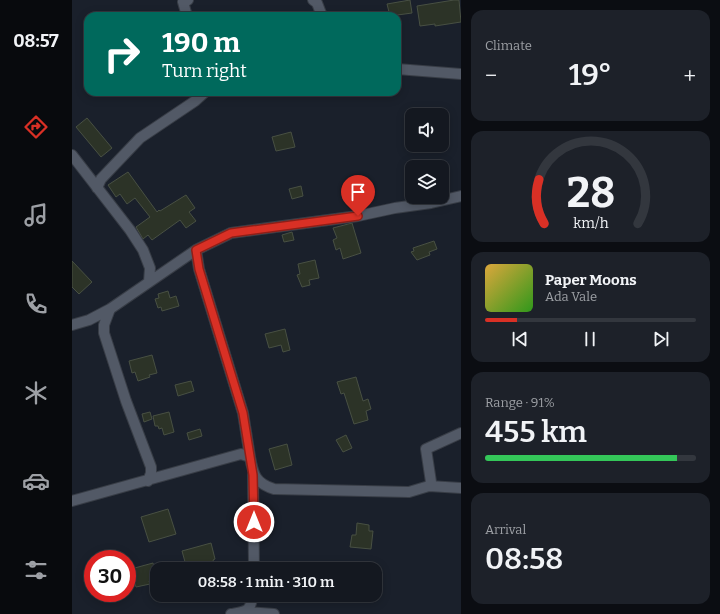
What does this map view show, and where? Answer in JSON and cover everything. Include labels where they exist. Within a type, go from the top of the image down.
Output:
[{"type":"street","points":[[186,12],[184,2],[188,0]]},
{"type":"street","points":[[316,1],[320,12]]},
{"type":"street","points":[[401,69],[461,74]]},
{"type":"street","points":[[97,188],[101,178],[140,138],[201,96]]},
{"type":"street","points":[[72,155],[130,230],[143,250],[150,268],[149,282]]},
{"type":"street","points":[[72,325],[89,320],[110,310],[196,250],[231,233],[358,216],[395,208],[431,204],[461,196]]},
{"type":"street","points":[[196,250],[199,269],[243,413],[253,475],[254,562]]},
{"type":"street","points":[[110,310],[104,325],[104,333],[126,401],[151,467],[151,474],[148,481]]},
{"type":"street","points":[[89,320],[104,333]]},
{"type":"street","points":[[429,486],[431,482],[426,449],[461,433]]},
{"type":"street","points":[[72,501],[241,454],[250,457]]},
{"type":"street","points":[[253,475],[266,486],[274,489],[409,492],[429,486],[461,488]]},
{"type":"street","points":[[246,612],[250,607],[251,602]]},
{"type":"street","points":[[231,614],[246,612],[274,614]]},
{"type":"building","points":[[410,0],[412,13],[401,14],[401,12],[389,12],[387,4]]},
{"type":"building","points":[[459,0],[461,22],[435,26],[435,24],[420,26],[417,6]]},
{"type":"building","points":[[87,118],[112,148],[101,157],[76,127]]},
{"type":"building","points":[[291,132],[295,147],[276,151],[272,137]]},
{"type":"building","points":[[128,172],[157,212],[186,195],[195,208],[189,212],[196,221],[186,228],[180,220],[152,240],[148,235],[143,239],[136,227],[150,217],[135,198],[127,204],[120,194],[116,197],[108,185]]},
{"type":"building","points":[[301,186],[303,196],[292,199],[289,189]]},
{"type":"building","points":[[352,223],[361,253],[343,259],[340,248],[336,250],[333,240],[337,238],[333,228]]},
{"type":"building","points":[[292,232],[294,240],[284,242],[282,235]]},
{"type":"building","points":[[434,241],[437,249],[429,252],[430,255],[417,260],[411,252],[414,251],[413,248]]},
{"type":"building","points":[[315,260],[319,278],[309,280],[310,285],[302,287],[297,275],[300,274],[298,264]]},
{"type":"building","points":[[72,261],[92,282],[79,294],[72,287]]},
{"type":"building","points":[[168,291],[170,298],[176,296],[179,306],[162,311],[161,307],[158,308],[155,299],[159,298],[158,294]]},
{"type":"building","points":[[285,329],[290,350],[283,352],[281,345],[269,348],[265,334]]},
{"type":"building","points":[[152,355],[157,373],[149,375],[150,377],[138,381],[135,372],[132,373],[129,361]]},
{"type":"building","points":[[356,377],[363,401],[368,399],[371,409],[366,411],[368,420],[354,424],[344,393],[341,394],[337,382]]},
{"type":"building","points":[[191,381],[194,391],[178,396],[175,385]]},
{"type":"building","points":[[150,412],[152,419],[144,422],[142,414]]},
{"type":"building","points":[[169,412],[174,432],[164,435],[162,428],[159,429],[158,426],[155,426],[153,416]]},
{"type":"building","points":[[200,429],[202,436],[189,440],[187,433]]},
{"type":"building","points":[[346,435],[352,448],[343,452],[336,440]]},
{"type":"building","points":[[287,444],[292,465],[275,470],[269,449]]},
{"type":"building","points":[[168,509],[176,534],[149,542],[141,517]]},
{"type":"building","points":[[357,523],[369,525],[369,531],[373,531],[371,549],[350,547],[352,535],[356,535]]},
{"type":"building","points":[[211,543],[215,559],[213,560],[214,562],[185,562],[182,551]]},
{"type":"building","points":[[150,564],[150,584],[136,587],[136,568]]},
{"type":"route","points":[[254,522],[253,475],[243,413],[199,269],[196,250],[231,233],[358,216]]}]
